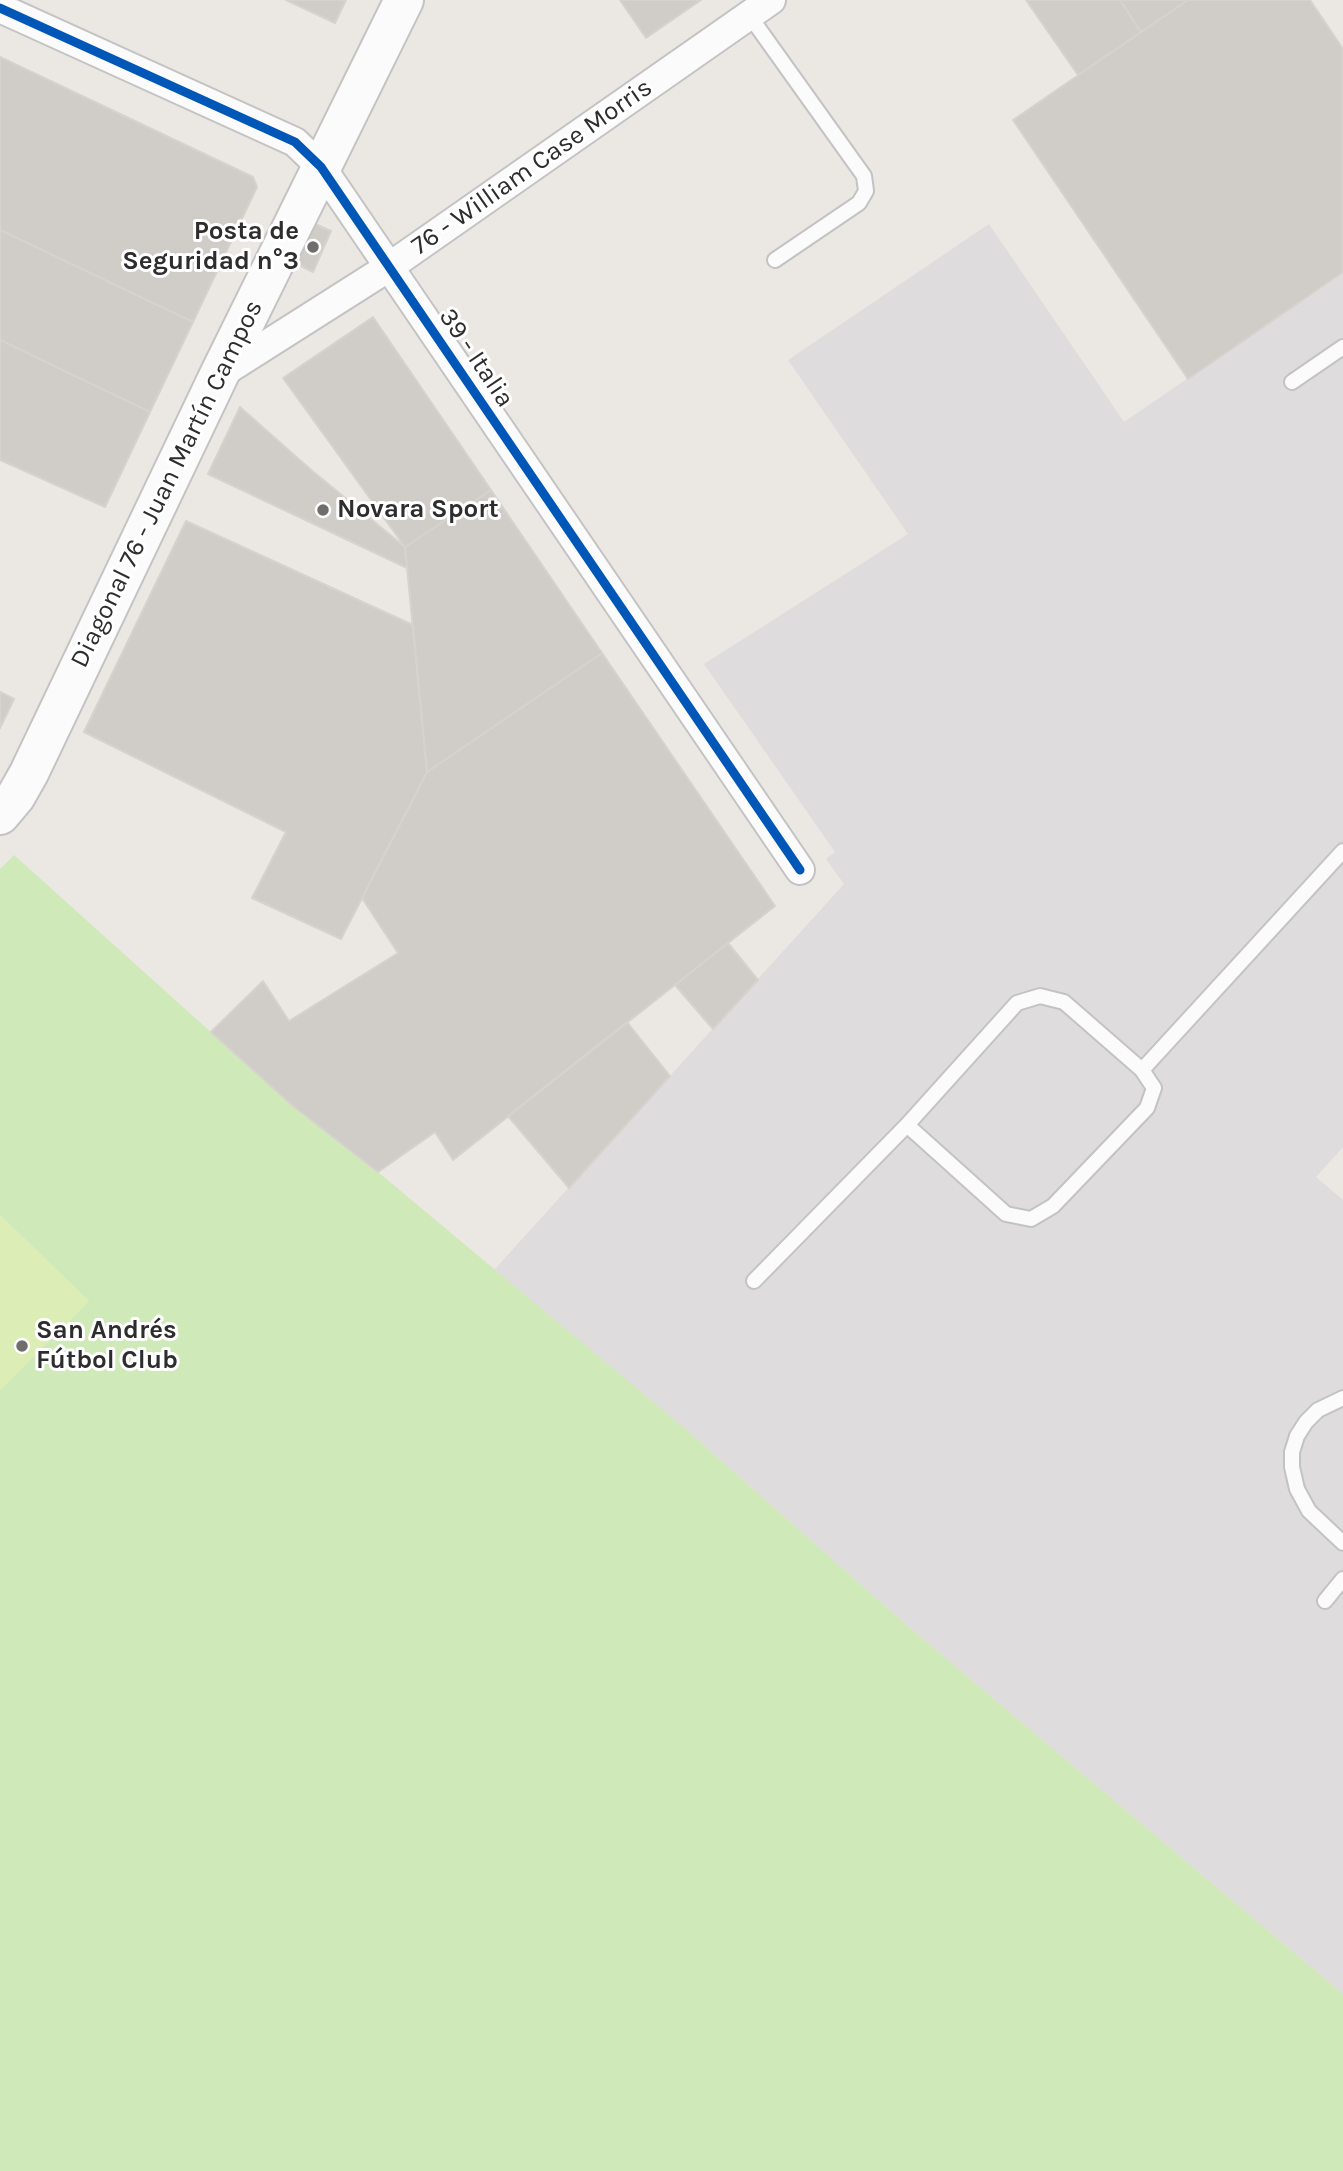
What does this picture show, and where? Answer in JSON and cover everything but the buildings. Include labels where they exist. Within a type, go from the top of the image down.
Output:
[{"type":"main road","name":"Diagonal 76 - Juan Martín Campos","points":[[0,815],[16,796],[29,773],[219,374],[404,0]]},
{"type":"street","name":"76 - William Case Morris","points":[[219,374],[389,267],[760,7]]},
{"type":"street","name":"39 - Italia","points":[[0,8],[295,142],[321,166],[800,870]]},
{"type":"lane","points":[[760,7],[864,176],[866,191],[859,203],[775,260]]},
{"type":"lane","points":[[1292,382],[1343,347]]},
{"type":"lane","points":[[1142,1070],[1343,851]]},
{"type":"lane","points":[[754,1281],[907,1125],[1017,1003],[1040,996],[1064,1002],[1142,1070],[1154,1088],[1147,1108],[1053,1206],[1031,1219],[1006,1214],[907,1125]]},
{"type":"lane","points":[[1343,1398],[1318,1410],[1306,1422],[1297,1436],[1292,1452],[1292,1467],[1297,1489],[1309,1511],[1343,1543]]},
{"type":"lane","points":[[1325,1601],[1343,1579]]},
{"type":"shaded area","points":[[989,224],[1124,422],[1343,272],[1343,1147],[1316,1177],[1343,1200],[1343,1994],[904,1623],[682,1426],[494,1270],[844,884],[826,859],[835,852],[704,664],[908,534],[788,360]]},
{"type":"green space","points":[[14,855],[293,1106],[378,1172],[682,1426],[904,1623],[1343,1994],[1343,2171],[0,2171],[0,1390],[89,1301],[0,1215],[0,869]]},
{"type":"green space","name":"San Andrés Fútbol Club","points":[[0,1215],[89,1301],[0,1390]]},
{"type":"cycle path","points":[[0,8],[295,142],[321,167],[800,870]]},
{"type":"place","name":"Posta de Seguridad n°3","points":[[313,247]]},
{"type":"place","name":"Novara Sport","points":[[323,510]]},
{"type":"place","name":"San Andrés Fútbol Club","points":[[22,1346]]}]
